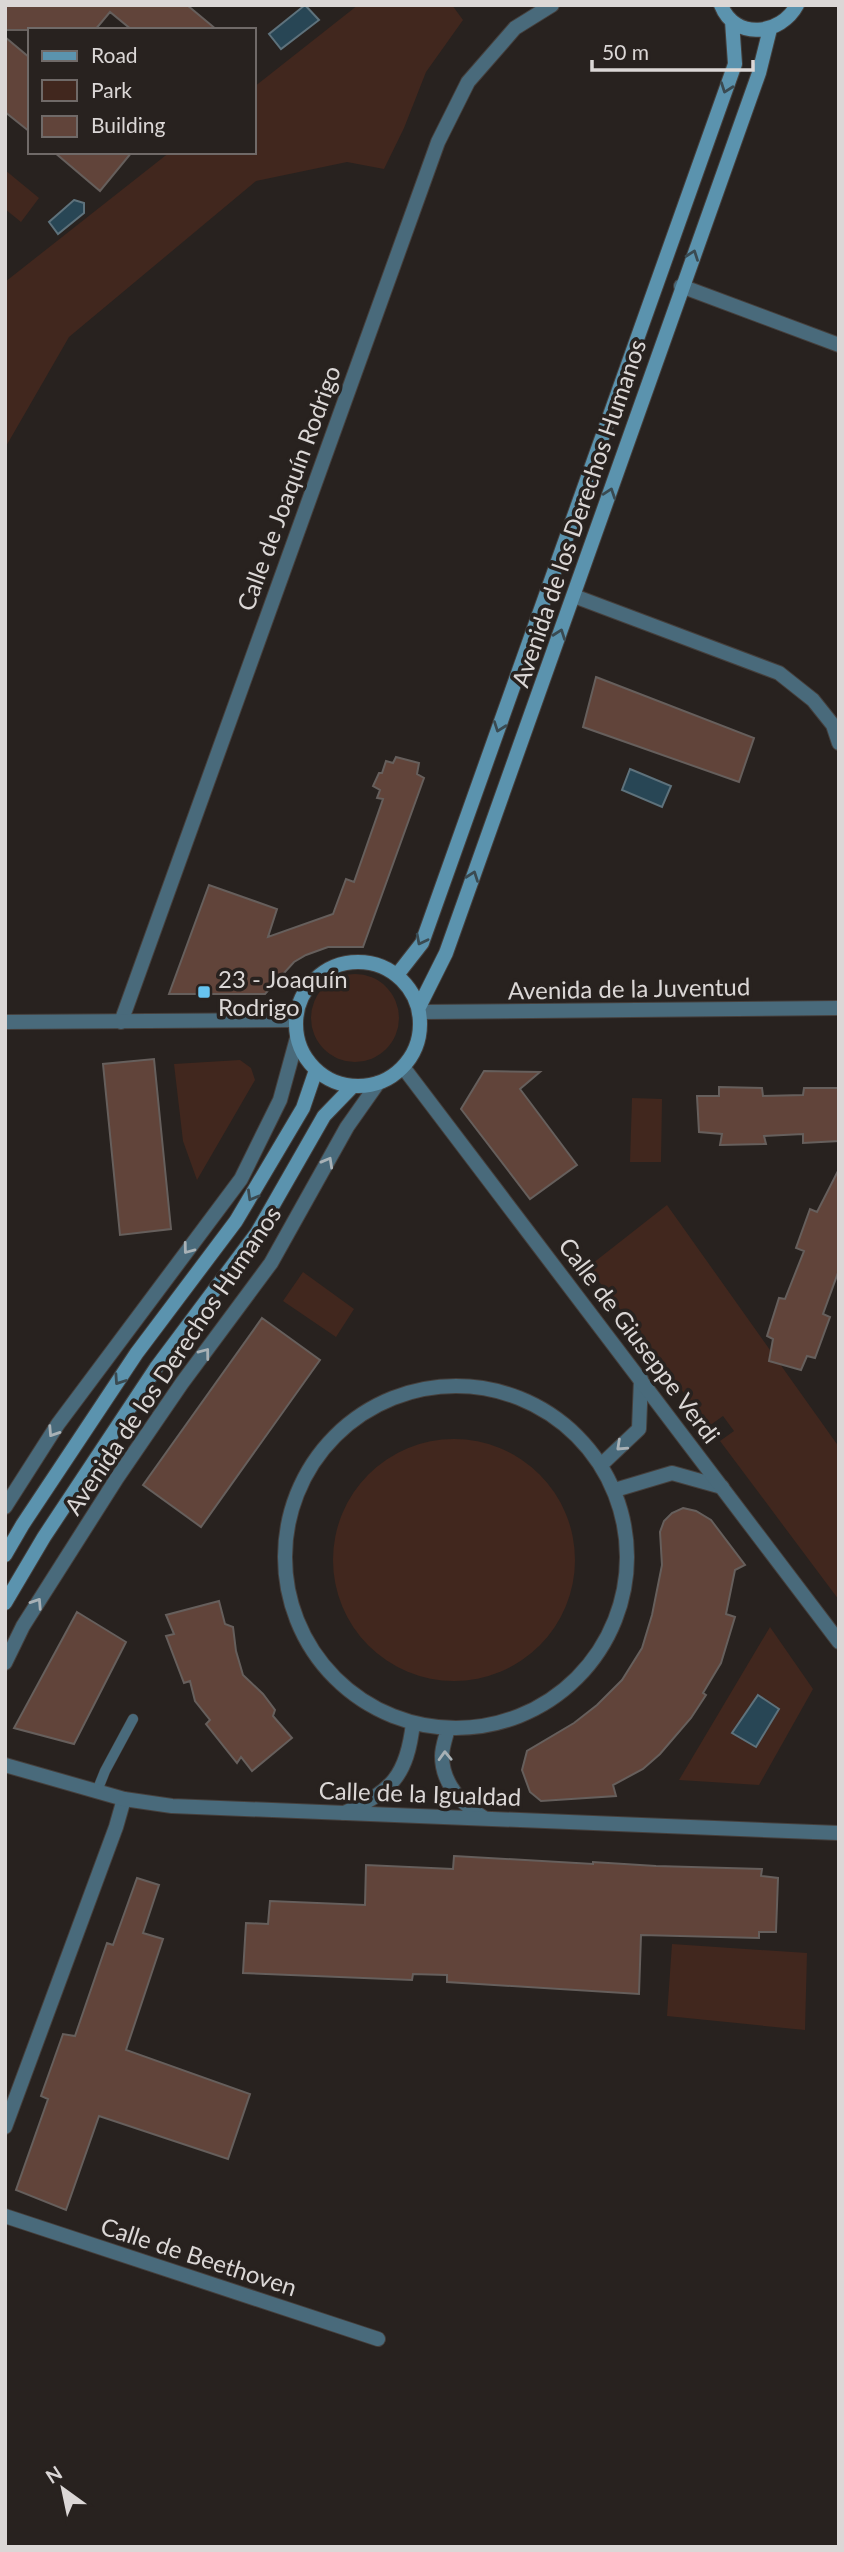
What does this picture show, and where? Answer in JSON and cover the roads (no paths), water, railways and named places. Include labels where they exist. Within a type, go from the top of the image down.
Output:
[{"type":"main road","points":[[721,5],[732,21],[743,28],[757,31],[770,29],[790,17],[797,5]]},
{"type":"main road","name":"Avenida de los Derechos Humanos","points":[[397,975],[422,943],[735,64],[732,21]]},
{"type":"main road","name":"Avenida de los Derechos Humanos","points":[[419,1009],[446,953],[574,596],[681,286],[759,73],[770,29]]},
{"type":"main road","points":[[349,962],[366,962],[397,975],[408,986],[419,1009],[421,1027],[418,1042],[403,1067],[378,1083],[353,1086],[333,1081],[316,1070],[304,1056],[297,1038],[299,1004],[307,989],[319,976],[333,967],[349,962]]},
{"type":"main road","name":"Avenida de los Derechos Humanos","points":[[5,1555],[136,1354],[236,1221],[303,1108],[316,1070]]},
{"type":"main road","name":"Avenida de los Derechos Humanos","points":[[5,1604],[44,1537],[156,1368],[257,1233],[324,1116],[353,1086]]},
{"type":"street","name":"Calle de Joaquín Rodrigo","points":[[121,1021],[438,142],[468,82],[515,28],[552,5]]},
{"type":"street","points":[[681,286],[839,345]]},
{"type":"street","points":[[574,596],[779,673],[813,700],[832,725],[839,743]]},
{"type":"street","name":"Avenida de la Juventud","points":[[419,1009],[839,1007]]},
{"type":"street","points":[[5,1022],[296,1020]]},
{"type":"street","name":"Avenida de los Derechos Humanos","points":[[5,1507],[58,1423],[241,1179],[280,1100],[297,1038]]},
{"type":"street","name":"Calle de Giuseppe Verdi","points":[[403,1067],[839,1642]]},
{"type":"street","name":"Avenida de los Derechos Humanos","points":[[5,1663],[23,1626],[117,1478],[182,1383],[271,1263],[347,1127],[378,1083]]},
{"type":"street","points":[[602,1464],[639,1429],[641,1379]]},
{"type":"street","points":[[451,1385],[495,1389],[537,1404],[573,1430],[602,1464],[615,1490],[628,1546],[622,1603],[598,1655],[557,1696],[505,1721],[448,1728],[413,1723],[372,1706],[336,1680],[309,1645],[291,1604],[286,1549],[290,1516],[306,1475],[332,1439],[367,1411],[407,1392],[451,1385]]},
{"type":"street","points":[[615,1490],[672,1473],[722,1487]]},
{"type":"street","points":[[344,1813],[369,1802],[395,1780],[410,1754],[413,1723]]},
{"type":"street","points":[[448,1728],[442,1756],[450,1787],[468,1808],[484,1818]]},
{"type":"street","name":"Calle de la Igualdad","points":[[5,1766],[124,1799],[172,1806],[839,1833]]},
{"type":"street","points":[[5,2127],[124,1799]]},
{"type":"street","name":"Calle de Beethoven","points":[[5,2216],[378,2339]]},
{"type":"lane","points":[[97,1791],[133,1720]]},
{"type":"water","points":[[305,5],[319,20],[281,49],[269,34]]},
{"type":"water","points":[[74,200],[84,203],[84,213],[58,234],[49,222]]},
{"type":"water","points":[[630,769],[671,786],[662,807],[622,790]]},
{"type":"water","points":[[758,1695],[779,1709],[756,1747],[732,1733]]},
{"type":"place","name":"23 - Joaquín Rodrigo","points":[[204,992]]}]
